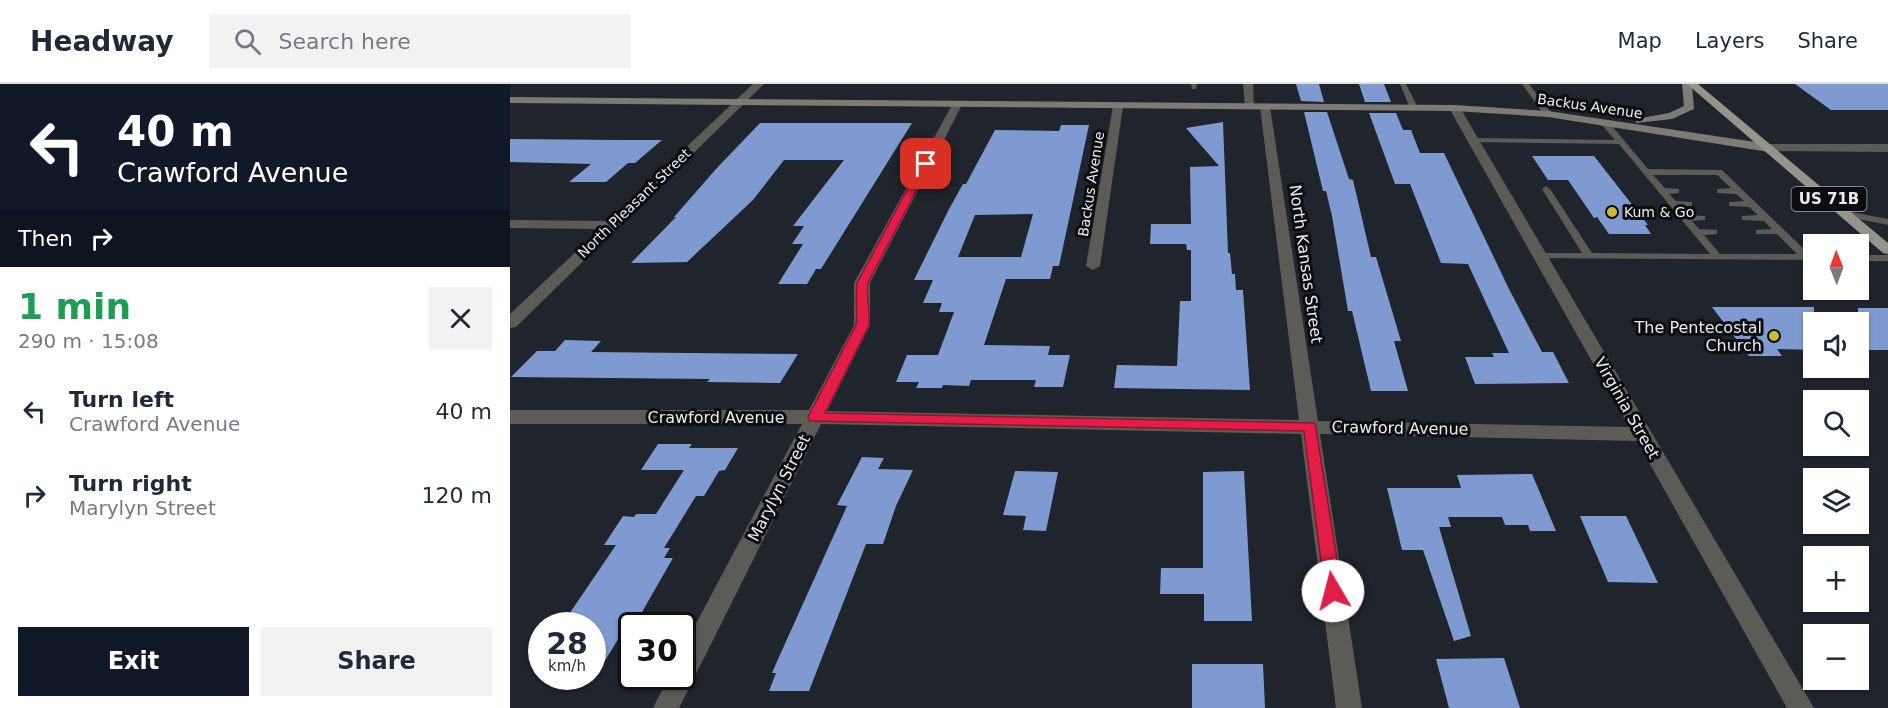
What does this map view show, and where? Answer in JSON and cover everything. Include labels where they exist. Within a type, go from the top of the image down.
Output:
[{"type":"main road","name":"US 71B","points":[[1692,84],[1888,250]]},
{"type":"street","name":"North Pleasant Street","points":[[510,323],[759,84]]},
{"type":"street","name":"North Kansas Street","points":[[1248,84],[1258,107],[1310,426],[1349,708]]},
{"type":"street","points":[[1609,122],[1655,120],[1681,114],[1690,107],[1687,84]]},
{"type":"street","name":"Backus Avenue","points":[[510,100],[1455,108],[1548,114],[1769,148]]},
{"type":"street","name":"Marylyn Street","points":[[696,649],[862,325],[864,311],[861,295],[862,283],[957,105]]},
{"type":"street","name":"Backus Avenue","points":[[1093,266],[1118,106]]},
{"type":"street","name":"Virginia Street","points":[[1455,108],[1801,708]]},
{"type":"street","points":[[1769,148],[1888,148]]},
{"type":"street","points":[[510,224],[610,225]]},
{"type":"street","name":"Crawford Avenue","points":[[510,417],[815,417],[1641,434]]},
{"type":"street","name":"Marylyn Street","points":[[666,708],[675,690]]},
{"type":"lane","points":[[1403,84],[1414,108]]},
{"type":"lane","points":[[1525,84],[1548,114]]},
{"type":"lane","points":[[1609,122],[1619,142],[1717,256]]},
{"type":"lane","points":[[1473,140],[1619,142]]},
{"type":"lane","points":[[1645,172],[1719,172],[1765,218],[1803,251]]},
{"type":"lane","points":[[1546,189],[1590,256]]},
{"type":"lane","points":[[1661,191],[1676,191]]},
{"type":"lane","points":[[1720,191],[1739,191]]},
{"type":"lane","points":[[1672,204],[1689,204]]},
{"type":"lane","points":[[1732,204],[1752,204]]},
{"type":"lane","points":[[1846,214],[1888,222]]},
{"type":"lane","points":[[1685,218],[1702,218]]},
{"type":"lane","points":[[1745,218],[1765,218]]},
{"type":"lane","points":[[1759,232],[1779,231]]},
{"type":"lane","points":[[1696,232],[1714,232]]},
{"type":"lane","points":[[1539,256],[1803,257]]},
{"type":"lane","points":[[1869,258],[1888,258]]},
{"type":"building","points":[[1296,84],[1319,84],[1324,102],[1301,101]]},
{"type":"building","points":[[1359,84],[1384,84],[1391,102],[1365,102]]},
{"type":"building","points":[[1795,84],[1888,84],[1888,110],[1831,110]]},
{"type":"building","points":[[1304,112],[1327,112],[1349,179],[1353,180],[1371,257],[1376,257],[1401,341],[1394,341],[1408,391],[1371,391],[1352,311],[1348,311],[1332,216],[1326,191],[1323,191]]},
{"type":"building","points":[[1369,113],[1396,113],[1403,130],[1411,130],[1420,153],[1444,153],[1542,352],[1553,352],[1569,383],[1475,384],[1465,357],[1494,357],[1492,353],[1509,353],[1468,264],[1441,263],[1410,184],[1395,184]]},
{"type":"building","points":[[1223,122],[1228,253],[1230,253],[1232,274],[1235,274],[1236,290],[1243,290],[1250,390],[1114,388],[1117,365],[1177,366],[1180,301],[1191,301],[1191,250],[1187,250],[1186,244],[1150,244],[1151,224],[1191,224],[1190,167],[1219,166],[1186,128]]},
{"type":"building","points":[[760,123],[912,123],[821,269],[816,269],[807,284],[778,284],[803,244],[792,244],[804,226],[793,226],[844,160],[784,160],[753,200],[687,262],[631,263],[676,217],[674,217],[716,169]]},
{"type":"building","points":[[1061,125],[1089,125],[1059,266],[1053,266],[1050,279],[1006,279],[984,345],[1050,346],[1048,355],[1070,355],[1063,387],[1034,387],[1036,380],[971,380],[969,386],[943,385],[942,388],[916,388],[919,382],[896,382],[907,355],[938,355],[954,312],[939,312],[942,303],[923,303],[933,280],[914,280],[948,211],[963,184],[966,184],[995,130],[1059,131]],"holes":[[[1033,214],[1021,257],[958,257],[975,215]]]},
{"type":"building","points":[[510,139],[662,140],[635,163],[628,163],[606,182],[569,182],[591,164],[510,162]]},
{"type":"building","points":[[1532,156],[1594,156],[1648,225],[1645,225],[1651,234],[1609,234],[1597,217],[1594,218],[1568,180],[1548,180]]},
{"type":"building","points":[[1712,307],[1814,307],[1814,312],[1803,312],[1803,350],[1777,349],[1782,356],[1749,356]]},
{"type":"building","points":[[1858,308],[1888,308],[1888,350],[1869,350],[1869,312],[1858,312]]},
{"type":"building","points":[[565,340],[601,341],[591,352],[798,354],[780,383],[707,382],[710,379],[511,377],[537,351],[555,351]]},
{"type":"building","points":[[658,444],[692,444],[689,448],[738,448],[725,470],[719,471],[704,496],[696,496],[664,548],[670,548],[664,558],[673,558],[642,612],[618,612],[618,639],[606,659],[606,612],[571,612],[616,545],[604,545],[623,516],[656,514],[684,470],[641,470]]},
{"type":"building","points":[[862,457],[884,458],[878,469],[913,470],[896,506],[883,544],[866,544],[809,691],[769,691],[776,673],[772,673],[847,506],[837,505]]},
{"type":"building","points":[[1015,471],[1058,472],[1046,531],[1023,530],[1026,516],[1003,515]]},
{"type":"building","points":[[1244,471],[1252,621],[1204,621],[1204,594],[1160,594],[1161,568],[1203,568],[1203,472]]},
{"type":"building","points":[[1532,474],[1556,531],[1530,531],[1528,525],[1505,525],[1502,517],[1448,517],[1451,527],[1439,527],[1471,636],[1454,641],[1423,550],[1402,550],[1387,488],[1461,488],[1457,475]]},
{"type":"building","points":[[1580,516],[1626,516],[1658,583],[1608,582]]},
{"type":"building","points":[[1504,658],[1520,708],[1449,708],[1436,659]]},
{"type":"building","points":[[1192,664],[1263,664],[1265,708],[1192,708]]},
{"type":"place","name":"Kum & Go","points":[[1612,212]]},
{"type":"place","name":"The Pentecostal Church","points":[[1774,336]]},
{"type":"route","points":[[926,164],[862,283],[861,295],[864,311],[862,325],[815,417],[1310,426],[1333,591]]}]
